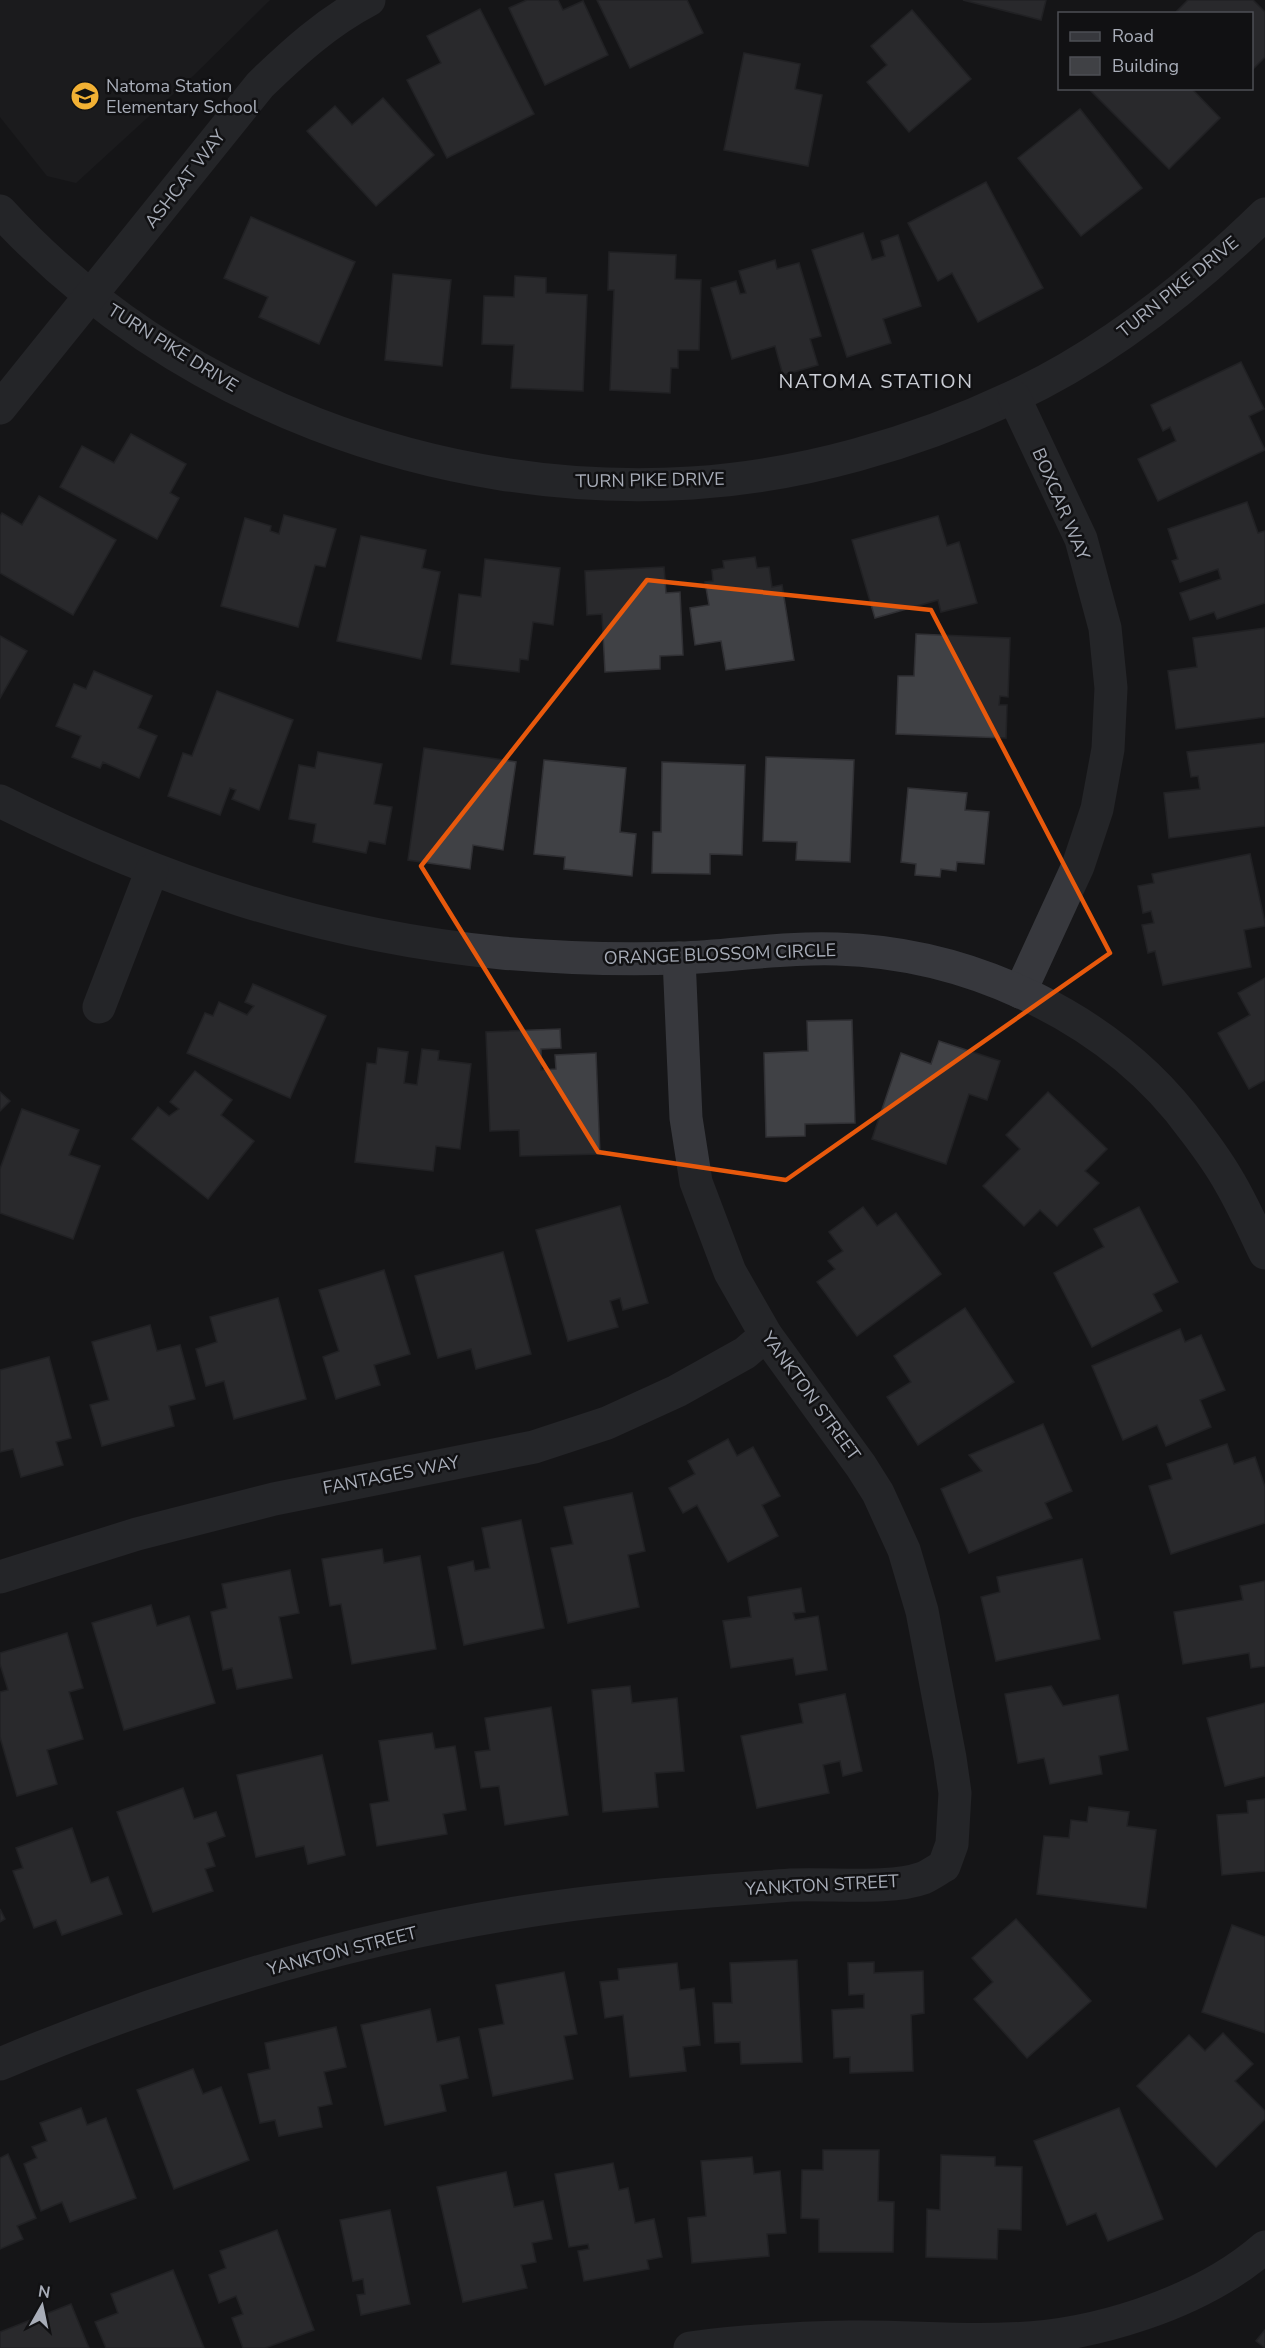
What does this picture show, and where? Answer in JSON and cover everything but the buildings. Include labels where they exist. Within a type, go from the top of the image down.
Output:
[{"type":"street","name":"ASHCAT WAY","points":[[91,296],[260,85],[303,43],[353,8],[369,0]]},
{"type":"street","name":"TURN PIKE DRIVE","points":[[0,211],[25,238],[91,296],[169,351],[249,395],[343,435],[420,458],[509,476],[600,484],[691,483],[752,476],[842,459],[929,432],[1014,397],[1067,369],[1144,319],[1215,262],[1265,214]]},
{"type":"street","points":[[0,408],[91,296]]},
{"type":"street","name":"BOXCAR WAY","points":[[1014,397],[1081,539],[1105,628],[1111,688],[1108,749],[1097,809],[1078,866],[1020,992]]},
{"type":"street","name":"ORANGE BLOSSOM CIRCLE","points":[[0,801],[72,837],[152,870],[226,896],[316,921],[409,940],[501,953],[596,958],[679,958],[833,948],[930,961],[993,980],[1073,1020],[1126,1058],[1173,1103],[1194,1128],[1230,1183],[1265,1253]]},
{"type":"street","points":[[99,1007],[152,870]]},
{"type":"street","name":"YANKTON STREET","points":[[0,2064],[166,2000],[278,1966],[392,1937],[546,1908],[663,1894],[819,1884],[898,1883],[923,1878],[944,1866],[952,1844],[955,1793],[922,1611],[904,1550],[878,1493],[766,1335],[730,1272],[696,1182],[686,1118],[679,958]]},
{"type":"street","name":"FANTAGES WAY","points":[[0,1577],[137,1534],[274,1499],[544,1443],[607,1423],[677,1392],[745,1353],[766,1335]]},
{"type":"street","points":[[690,2348],[725,2343],[849,2337],[1005,2340],[1065,2334],[1125,2320],[1181,2299],[1209,2285],[1265,2247]]},
{"type":"highlighted area","points":[[647,580],[931,610],[1110,953],[786,1180],[598,1152],[421,866]]},
{"type":"shaded area","name":"Natoma Station Elementary School","points":[[0,0],[270,0],[194,75],[76,183],[47,176],[0,117]]},
{"type":"place","name":"Natoma Station Elementary School","points":[[85,96]]},
{"type":"district","name":"NATOMA STATION","points":[[876,381]]}]
